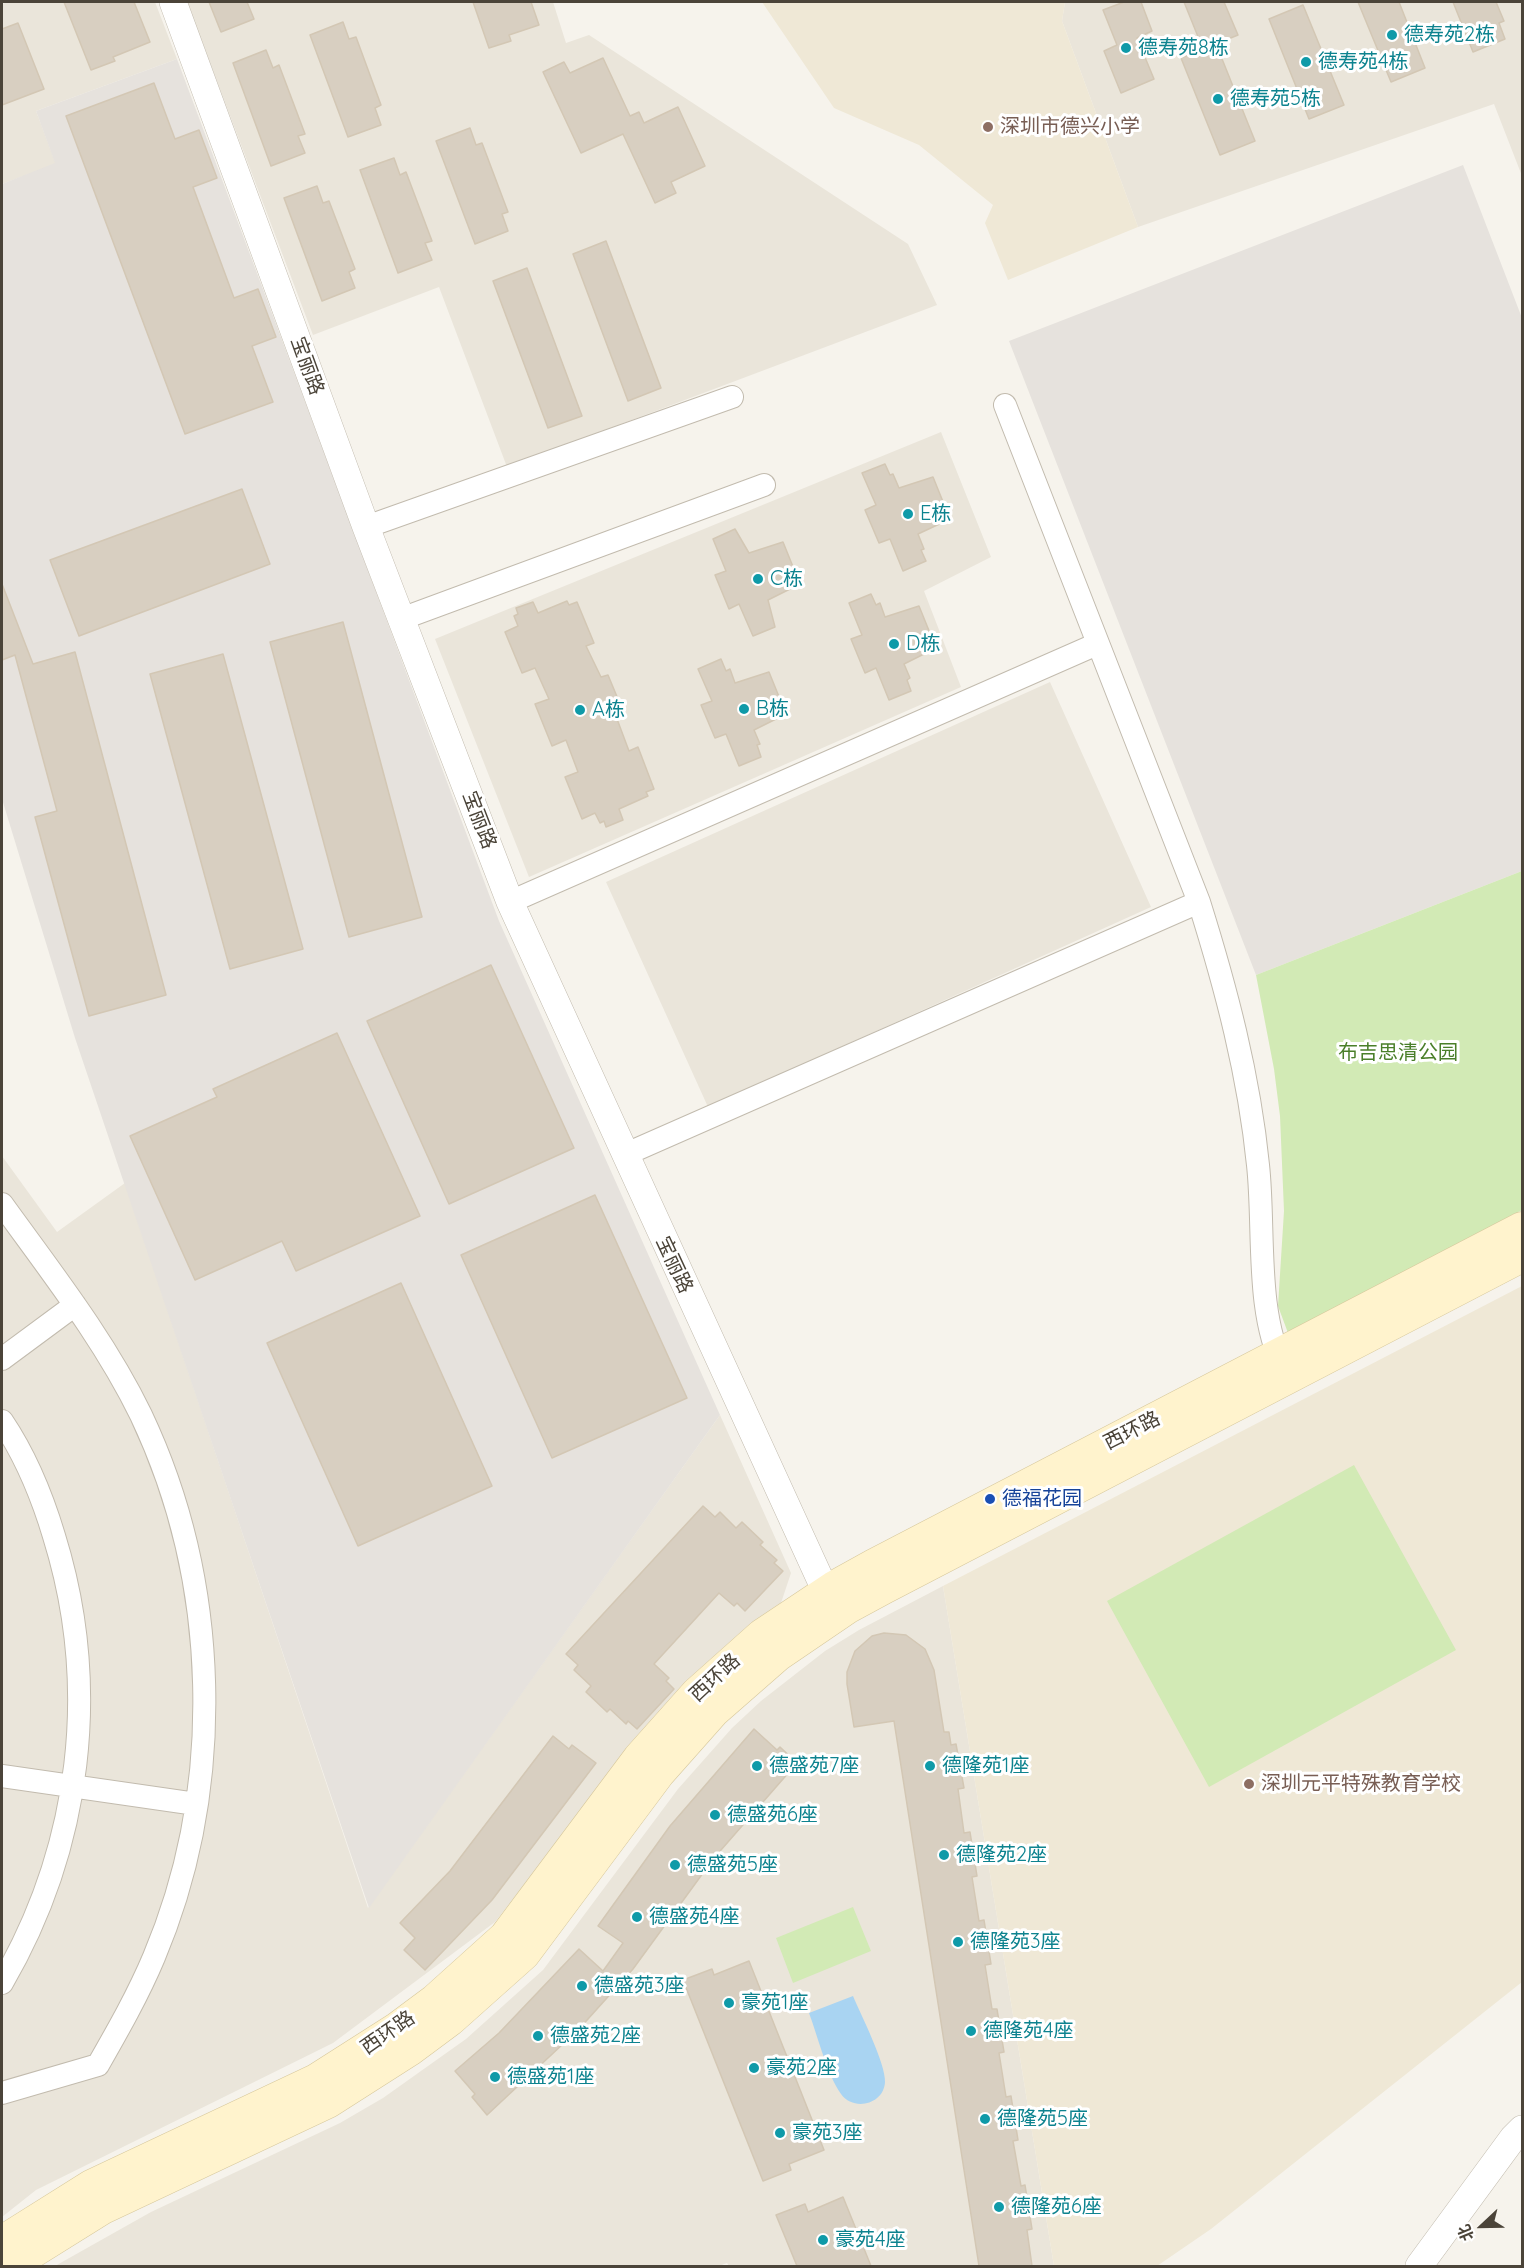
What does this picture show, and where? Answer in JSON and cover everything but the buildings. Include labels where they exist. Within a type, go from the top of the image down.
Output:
[{"type":"main road","name":"西环路","points":[[2,2242],[91,2186],[315,2080],[396,2029],[435,2000],[505,1937],[639,1758],[689,1701],[762,1635],[828,1606],[1283,1366],[1522,1228]]},
{"type":"main road","name":"西环路","points":[[1283,1366],[1522,1256]]},
{"type":"main road","name":"西环路","points":[[10,2266],[103,2208],[328,2102],[411,2049],[450,2020],[524,1954],[659,1773],[714,1711],[778,1655],[828,1606]]},
{"type":"street","name":"宝丽路","points":[[173,2],[366,527],[510,902],[828,1606]]},
{"type":"street","points":[[366,527],[732,397]]},
{"type":"street","points":[[1005,405],[1199,902],[1222,977],[1249,1098],[1259,1176],[1264,1300],[1283,1366]]},
{"type":"street","points":[[401,619],[764,485]]},
{"type":"street","points":[[510,902],[1097,644]]},
{"type":"street","points":[[624,1155],[1199,902]]},
{"type":"street","points":[[2,1204],[75,1305],[120,1376],[141,1415],[165,1472],[183,1531],[196,1592],[203,1653],[205,1715],[191,1838],[175,1898],[154,1956],[129,2012],[98,2065],[2,2093]]},
{"type":"street","points":[[2,1359],[75,1305]]},
{"type":"street","points":[[2,1420],[28,1468],[48,1515],[63,1563],[73,1612],[79,1662],[80,1712],[73,1786],[57,1861],[19,1954],[2,1983]]},
{"type":"street","points":[[2,1776],[196,1804]]},
{"type":"street","points":[[1419,2266],[1522,2129]]},
{"type":"shaded area","points":[[8,2],[155,2],[177,59],[36,111],[56,164],[2,184],[2,4]]},
{"type":"shaded area","points":[[187,2],[553,2],[566,43],[589,35],[908,244],[937,305],[507,467],[439,287],[313,335]]},
{"type":"shaded area","name":"深圳市德兴小学","points":[[762,2],[1065,2],[1062,21],[1138,227],[1008,280],[985,223],[993,205],[919,145],[834,108]]},
{"type":"shaded area","points":[[1065,2],[1522,2],[1522,176],[1494,104],[1138,227],[1062,21]]},
{"type":"shaded area","points":[[177,59],[499,921],[720,1415],[369,1908],[75,1038],[2,799],[2,184],[55,163],[36,111]]},
{"type":"shaded area","points":[[1463,165],[1522,318],[1522,871],[1256,975],[1009,341]]},
{"type":"shaded area","points":[[941,432],[991,557],[924,591],[961,687],[529,877],[435,639]]},
{"type":"shaded area","points":[[1050,682],[1151,907],[708,1107],[606,882]]},
{"type":"shaded area","points":[[2,1156],[57,1232],[125,1183],[368,1908],[720,1415],[791,1573],[779,1609],[646,1729],[495,1922],[333,2043],[36,2190],[2,2217]]},
{"type":"shaded area","name":"深圳元平特殊教育学校","points":[[1522,1286],[1522,1982],[1211,2229],[1157,2266],[1054,2266],[943,1586]]},
{"type":"shaded area","points":[[943,1586],[1054,2266],[729,2266],[727,2263],[719,2266],[55,2266],[151,2212],[340,2123],[383,2098],[466,2039],[543,1970],[678,1789],[732,1728],[761,1701],[825,1651],[859,1630]]},
{"type":"green space","name":"布吉思清公园","points":[[1522,871],[1522,1210],[1288,1333],[1278,1306],[1284,1211],[1280,1116],[1274,1069],[1256,975]]},
{"type":"green space","points":[[1354,1465],[1456,1650],[1209,1787],[1107,1601]]},
{"type":"green space","points":[[853,1907],[871,1951],[793,1983],[776,1938]]},
{"type":"water","points":[[853,1996],[882,2064],[885,2082],[880,2096],[868,2103],[860,2104],[847,2100],[836,2086],[809,2013]]},
{"type":"place","name":"德寿苑2栋","points":[[1392,35]]},
{"type":"place","name":"德寿苑8栋","points":[[1126,48]]},
{"type":"place","name":"德寿苑4栋","points":[[1306,62]]},
{"type":"place","name":"德寿苑5栋","points":[[1218,99]]},
{"type":"place","name":"深圳市德兴小学","points":[[988,127]]},
{"type":"place","name":"E栋","points":[[908,514]]},
{"type":"place","name":"C栋","points":[[758,579]]},
{"type":"place","name":"D栋","points":[[894,644]]},
{"type":"place","name":"B栋","points":[[744,709]]},
{"type":"place","name":"A栋","points":[[580,710]]},
{"type":"place","name":"德福花园","points":[[990,1499]]},
{"type":"place","name":"德盛苑7座","points":[[757,1766]]},
{"type":"place","name":"德隆苑1座","points":[[930,1766]]},
{"type":"place","name":"深圳元平特殊教育学校","points":[[1249,1784]]},
{"type":"place","name":"德盛苑6座","points":[[715,1815]]},
{"type":"place","name":"德隆苑2座","points":[[944,1855]]},
{"type":"place","name":"德盛苑5座","points":[[675,1865]]},
{"type":"place","name":"德盛苑4座","points":[[637,1917]]},
{"type":"place","name":"德隆苑3座","points":[[958,1942]]},
{"type":"place","name":"德盛苑3座","points":[[582,1986]]},
{"type":"place","name":"豪苑1座","points":[[729,2003]]},
{"type":"place","name":"德隆苑4座","points":[[971,2031]]},
{"type":"place","name":"德盛苑2座","points":[[538,2036]]},
{"type":"place","name":"豪苑2座","points":[[754,2068]]},
{"type":"place","name":"德盛苑1座","points":[[495,2077]]},
{"type":"place","name":"德隆苑5座","points":[[985,2119]]},
{"type":"place","name":"豪苑3座","points":[[780,2133]]},
{"type":"place","name":"德隆苑6座","points":[[999,2207]]},
{"type":"place","name":"豪苑4座","points":[[823,2240]]}]
